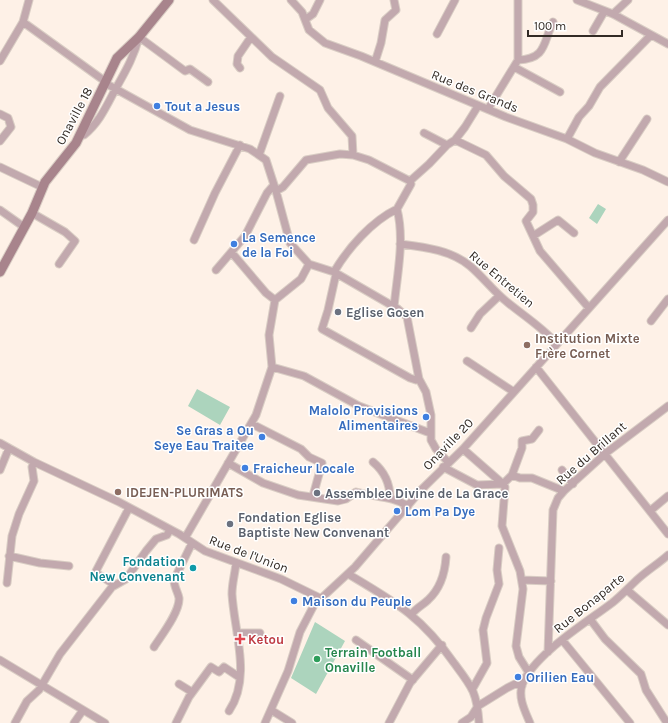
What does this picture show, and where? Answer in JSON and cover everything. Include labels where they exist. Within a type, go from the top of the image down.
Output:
[{"type":"street","points":[[0,61],[24,22],[29,0]]},
{"type":"street","name":"Onaville 18","points":[[0,272],[32,213],[42,187],[70,153],[80,135],[117,58],[139,37],[169,0]]},
{"type":"street","points":[[213,0],[272,57],[320,90],[331,112],[352,136],[353,155]]},
{"type":"street","name":"Rue des Grands","points":[[292,0],[306,19],[309,30],[318,39],[478,106],[567,139],[595,153],[643,170],[668,182]]},
{"type":"street","points":[[306,19],[313,14],[320,0]]},
{"type":"street","points":[[375,62],[381,43],[385,20],[396,10],[394,0]]},
{"type":"street","points":[[437,34],[455,0]]},
{"type":"street","points":[[488,109],[518,60],[518,0]]},
{"type":"street","points":[[577,0],[604,12],[613,14],[668,44]]},
{"type":"street","points":[[613,14],[628,0]]},
{"type":"street","points":[[593,30],[604,12]]},
{"type":"street","points":[[24,22],[115,90],[190,130],[240,145],[259,155],[269,165],[290,243],[309,264],[335,273],[394,307],[407,317],[419,379],[426,392],[431,415],[430,433],[436,449],[446,464],[478,485],[504,484],[512,475],[522,448],[522,441],[532,439],[539,430]]},
{"type":"street","points":[[518,60],[531,60],[542,50],[553,22]]},
{"type":"street","points":[[567,139],[579,117],[600,87],[651,35]]},
{"type":"street","points":[[80,135],[84,135],[90,131],[102,115],[128,67],[139,37],[185,71],[190,69],[208,82]]},
{"type":"street","points":[[240,68],[237,64],[238,56],[251,37]]},
{"type":"street","points":[[514,67],[560,92]]},
{"type":"street","points":[[259,155],[280,96]]},
{"type":"street","points":[[419,379],[416,380],[410,378],[322,329],[328,310],[335,273],[342,259],[372,226],[388,213],[397,209],[411,184],[410,181],[429,164],[446,145],[454,140],[465,127],[478,106]]},
{"type":"street","points":[[0,114],[8,118],[11,127],[0,141]]},
{"type":"street","points":[[619,162],[647,119]]},
{"type":"street","points":[[424,133],[444,142],[446,145]]},
{"type":"street","points":[[454,140],[480,151],[531,199],[533,212],[526,221],[540,251],[589,308]]},
{"type":"street","points":[[194,240],[215,193],[240,145]]},
{"type":"street","points":[[216,270],[232,253],[248,230],[267,193],[283,187],[306,160],[340,154],[353,155],[369,160],[399,177],[410,181]]},
{"type":"street","points":[[0,167],[42,187]]},
{"type":"street","points":[[394,307],[400,244],[400,225],[397,209]]},
{"type":"street","points":[[0,210],[24,227]]},
{"type":"street","points":[[32,213],[65,232],[75,241],[59,264]]},
{"type":"street","points":[[533,236],[558,220],[574,233]]},
{"type":"street","name":"Onaville 20","points":[[265,723],[288,671],[300,632],[314,605],[348,574],[446,464],[463,449],[589,308],[666,225]]},
{"type":"street","name":"Rue Entretien","points":[[400,244],[435,249],[459,258],[470,266],[499,296],[525,315],[557,344]]},
{"type":"street","points":[[232,253],[266,293],[275,300]]},
{"type":"street","points":[[186,538],[228,463],[252,424],[272,367],[269,335],[275,300],[301,279],[309,264]]},
{"type":"street","points":[[471,328],[480,314],[499,296]]},
{"type":"street","points":[[651,321],[668,299]]},
{"type":"street","points":[[467,361],[514,392]]},
{"type":"street","points":[[272,367],[304,376],[359,406],[430,433]]},
{"type":"street","points":[[536,367],[606,453],[668,534]]},
{"type":"street","name":"Rue du Brillant","points":[[548,652],[553,510],[558,498],[606,453],[668,406]]},
{"type":"street","points":[[252,424],[322,463],[312,496]]},
{"type":"street","name":"Rue de l'Union","points":[[0,443],[34,462],[85,485],[186,538],[205,551],[281,579],[320,598]]},
{"type":"street","points":[[0,470],[9,448]]},
{"type":"street","points":[[463,449],[504,484],[506,493],[502,526],[522,580],[522,598],[516,646],[519,657],[529,674]]},
{"type":"street","points":[[7,583],[10,546],[15,525],[34,481],[32,467],[34,462]]},
{"type":"street","points":[[373,462],[385,475],[390,488],[390,498]]},
{"type":"street","points":[[228,463],[263,483],[298,496],[310,498],[312,496],[338,501],[346,499],[356,492],[371,496],[390,498],[408,506]]},
{"type":"street","points":[[562,470],[573,484]]},
{"type":"street","points":[[512,475],[520,478],[532,478],[564,491]]},
{"type":"street","points":[[650,511],[668,496]]},
{"type":"street","points":[[115,585],[96,573],[96,571],[129,508]]},
{"type":"street","points":[[15,723],[28,700],[42,686],[60,654],[115,585],[126,580],[156,539],[167,534],[170,530]]},
{"type":"street","points":[[154,647],[173,615],[178,602],[179,598],[174,580],[192,543]]},
{"type":"street","points":[[473,688],[487,662],[483,630],[486,618],[500,584],[498,570],[499,548]]},
{"type":"street","name":"Rue Bonaparte","points":[[522,686],[529,674],[548,652],[627,590],[668,555]]},
{"type":"street","points":[[10,556],[40,563],[69,566]]},
{"type":"street","points":[[412,614],[437,590],[444,573],[446,557]]},
{"type":"street","points":[[229,711],[237,698],[240,664],[232,588],[236,563]]},
{"type":"street","points":[[348,574],[385,595],[412,614],[442,645],[473,688],[478,706],[479,723]]},
{"type":"street","points":[[522,580],[551,581]]},
{"type":"street","points":[[627,590],[668,624]]},
{"type":"street","points":[[590,619],[605,639],[641,674],[646,690],[667,723]]},
{"type":"street","points":[[237,633],[260,633]]},
{"type":"street","points":[[356,640],[413,680]]},
{"type":"street","points":[[562,641],[630,723]]},
{"type":"street","points":[[389,723],[406,689],[442,645]]},
{"type":"street","points":[[0,660],[38,681],[42,686],[105,723]]},
{"type":"street","points":[[176,723],[192,692],[211,667],[219,672],[224,667],[239,677]]},
{"type":"street","points":[[179,684],[192,692]]},
{"type":"street","points":[[462,723],[471,717],[478,706],[512,685],[522,686],[521,698],[530,723]]},
{"type":"street","points":[[74,723],[82,710]]},
{"type":"street","points":[[271,710],[292,723]]},
{"type":"green space","points":[[598,204],[606,209],[597,224],[589,218]]},
{"type":"green space","points":[[197,389],[230,407],[220,425],[188,406]]},
{"type":"green space","name":"Terrain Football Onaville","points":[[315,622],[345,641],[316,694],[291,678]]},
{"type":"place","name":"Tout a Jesus","points":[[157,106]]},
{"type":"place","name":"La Semence de la Foi","points":[[234,244]]},
{"type":"place","name":"Eglise Gosen","points":[[338,312]]},
{"type":"place","name":"Institution Mixte Frère Cornet","points":[[527,345]]},
{"type":"place","name":"Malolo Provisions Alimentaires","points":[[426,417]]},
{"type":"place","name":"Se Gras a Ou Seye Eau Traitee","points":[[262,437]]},
{"type":"place","name":"Fraicheur Locale","points":[[245,468]]},
{"type":"place","name":"IDEJEN-PLURIMATS","points":[[118,492]]},
{"type":"place","name":"Assemblee Divine de La Grace","points":[[317,493]]},
{"type":"place","name":"Lom Pa Dye","points":[[397,511]]},
{"type":"place","name":"Fondation Eglise Baptiste New Convenant","points":[[230,524]]},
{"type":"place","name":"Fondation New Convenant","points":[[193,568]]},
{"type":"place","name":"Maison du Peuple","points":[[294,601]]},
{"type":"place","name":"Ketou","points":[[240,639]]},
{"type":"place","name":"Terrain Football Onaville","points":[[317,659]]},
{"type":"place","name":"Orilien Eau","points":[[518,677]]}]
